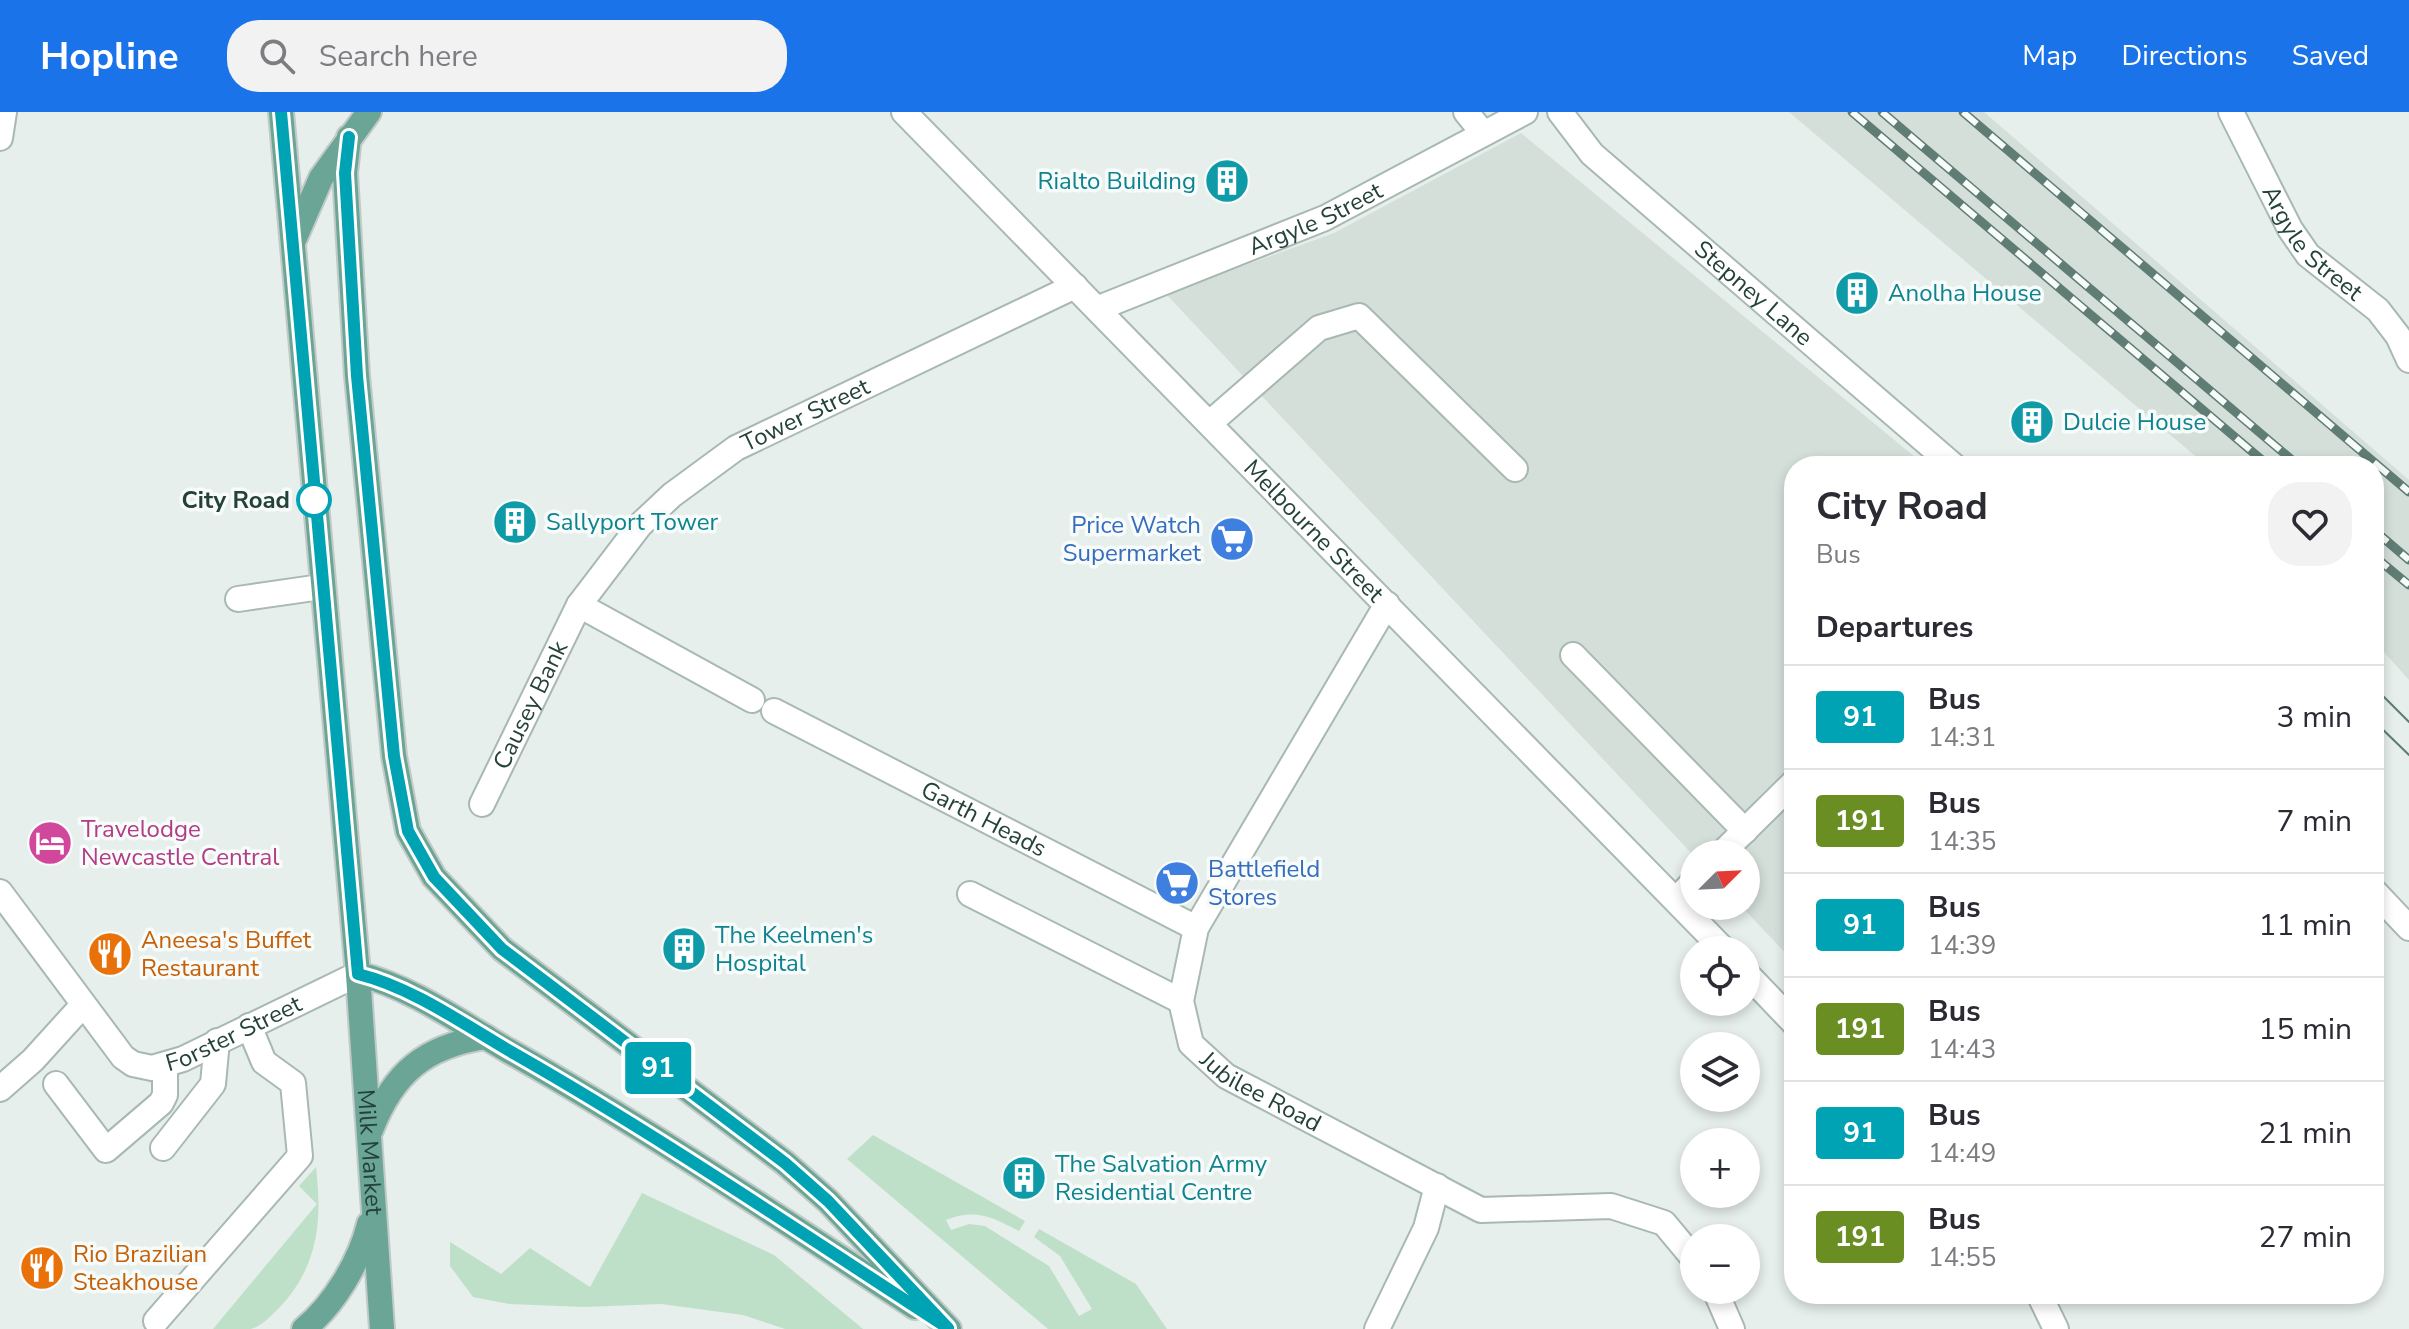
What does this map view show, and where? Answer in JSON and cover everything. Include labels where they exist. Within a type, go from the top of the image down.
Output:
[{"type":"main road","points":[[281,112],[321,587],[358,974],[406,992],[703,1166],[948,1328]]},
{"type":"main road","points":[[292,246],[321,178],[369,112]]},
{"type":"main road","points":[[349,137],[345,173],[357,376],[394,756],[408,831],[419,854],[449,896],[502,949],[785,1163],[828,1201],[948,1328]]},
{"type":"main road","name":"Milk Market","points":[[358,974],[382,1329]]},
{"type":"main road","points":[[369,1137],[385,1097],[411,1067],[443,1047],[486,1037]]},
{"type":"main road","points":[[304,1329],[326,1306],[360,1251],[373,1209]]},
{"type":"street","points":[[0,138],[4,112]]},
{"type":"street","name":"Melbourne Street","points":[[904,112],[1211,422],[1711,936]]},
{"type":"street","points":[[1466,112],[1483,133]]},
{"type":"street","name":"Argyle Street","points":[[1099,308],[1325,218],[1525,112]]},
{"type":"street","name":"Stepney Lane","points":[[1560,112],[1592,154],[1942,456]]},
{"type":"street","name":"Argyle Street","points":[[2231,112],[2268,191],[2308,255],[2378,310],[2398,336],[2409,360]]},
{"type":"street","name":"Tower Street","points":[[579,605],[640,525],[690,480],[736,448],[1075,286]]},
{"type":"street","points":[[1211,422],[1319,328],[1359,316],[1515,469]]},
{"type":"street","points":[[238,599],[321,587]]},
{"type":"street","name":"Jubilee Road","points":[[1387,604],[1196,928],[1181,1001],[1191,1044],[1226,1076],[1481,1210],[1611,1206],[1664,1223],[1680,1242]]},
{"type":"street","name":"Garth Heads","points":[[579,605],[763,706],[1196,928]]},
{"type":"street","name":"Causey Bank","points":[[482,804],[579,605]]},
{"type":"street","points":[[1573,655],[1745,831]]},
{"type":"street","points":[[1736,840],[1784,792]]},
{"type":"street","name":"Forster Street","points":[[0,892],[82,1006],[133,1064],[152,1068],[165,1065],[358,974]]},
{"type":"street","points":[[970,894],[1181,1001]]},
{"type":"street","points":[[1676,900],[1680,896]]},
{"type":"street","points":[[2384,902],[2409,928]]},
{"type":"street","points":[[1760,988],[1784,1013]]},
{"type":"street","points":[[0,1089],[33,1060],[82,1006]]},
{"type":"street","points":[[156,1321],[300,1156],[293,1083],[264,1062],[249,1026]]},
{"type":"street","points":[[163,1148],[213,1084],[217,1041]]},
{"type":"street","points":[[56,1084],[106,1150],[161,1103],[165,1095],[165,1065]]},
{"type":"street","points":[[1377,1329],[1426,1228],[1437,1186]]},
{"type":"street","points":[[1721,1304],[1732,1329]]},
{"type":"street","points":[[2044,1304],[2056,1329]]},
{"type":"shaded area","points":[[1789,112],[1984,112],[2381,456],[2195,456]]},
{"type":"shaded area","points":[[1521,133],[1914,456],[1784,456],[1784,951],[1754,920],[1760,920],[1760,840],[1680,841],[1166,294],[1334,233]]},
{"type":"shaded area","points":[[2384,458],[2409,480],[2409,680],[2384,652]]},
{"type":"green space","points":[[873,1135],[1025,1221],[1019,1231],[984,1216],[966,1215],[946,1220],[951,1230],[969,1224],[985,1226],[1049,1266],[1079,1316],[1092,1309],[1060,1256],[1034,1237],[1039,1229],[1136,1284],[1167,1329],[1048,1329],[847,1159]]},
{"type":"green space","points":[[316,1167],[318,1224],[315,1242],[303,1275],[293,1291],[270,1317],[255,1328],[213,1329],[317,1204],[299,1186]]},
{"type":"green space","points":[[642,1193],[774,1255],[863,1329],[785,1329],[743,1315],[661,1304],[584,1307],[509,1304],[473,1297],[450,1266],[450,1242],[501,1274],[530,1248],[590,1287]]},
{"type":"tram line","points":[[2384,697],[2409,722]]},
{"type":"tram line","points":[[2384,731],[2409,755]]},
{"type":"railway","points":[[1852,112],[2257,456]]},
{"type":"railway","points":[[1882,112],[2287,456]]},
{"type":"railway","points":[[1963,112],[2367,456]]},
{"type":"railway","points":[[2384,471],[2409,492]]},
{"type":"railway","points":[[2384,539],[2409,560]]},
{"type":"railway","points":[[2384,564],[2409,585]]},
{"type":"bus line","name":"91","points":[[281,112],[321,587],[358,974],[380,979],[406,992],[582,1092],[703,1166],[948,1328],[828,1201],[785,1163],[502,949],[449,896],[419,854],[408,831],[394,756],[357,376],[345,173],[349,137]]},
{"type":"place","name":"Rialto Building","points":[[1227,181]]},
{"type":"place","name":"Anolha House","points":[[1857,293]]},
{"type":"place","name":"Dulcie House","points":[[2032,422]]},
{"type":"place","name":"City Road","points":[[314,500]]},
{"type":"place","name":"Sallyport Tower","points":[[515,522]]},
{"type":"place","name":"Price Watch Supermarket","points":[[1232,539]]},
{"type":"place","name":"Travelodge Newcastle Central","points":[[50,843]]},
{"type":"place","name":"Battlefield Stores","points":[[1177,883]]},
{"type":"place","name":"The Keelmen's Hospital","points":[[684,949]]},
{"type":"place","name":"Aneesa's Buffet Restaurant","points":[[110,954]]},
{"type":"place","name":"The Salvation Army Residential Centre","points":[[1024,1178]]},
{"type":"place","name":"Rio Brazilian Steakhouse","points":[[42,1268]]}]
